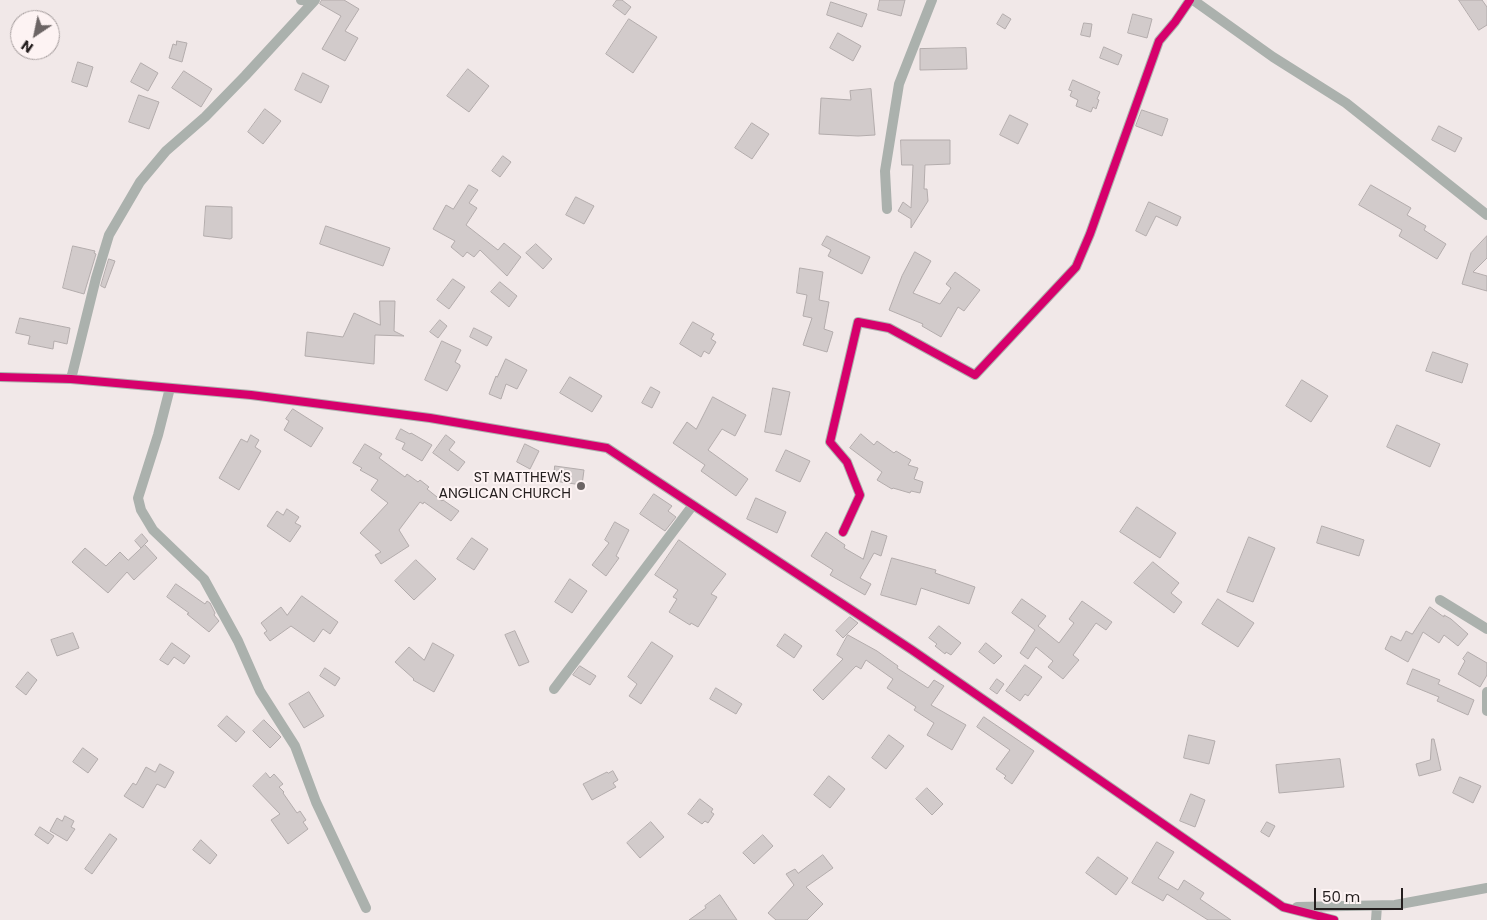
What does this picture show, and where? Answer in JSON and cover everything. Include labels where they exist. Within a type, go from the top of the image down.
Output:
[{"type":"street","points":[[301,0],[314,1]]},
{"type":"street","points":[[887,209],[885,171],[899,84],[932,0]]},
{"type":"street","points":[[843,532],[860,495],[848,462],[830,442],[858,322],[889,328],[975,375],[1076,267],[1134,116],[1159,41],[1192,0],[1273,57],[1346,103],[1487,215]]},
{"type":"street","points":[[71,378],[96,278],[109,235],[140,182],[166,151],[205,118],[314,1]]},
{"type":"street","points":[[0,377],[71,378],[251,395],[430,418],[607,448],[912,650],[1283,907],[1334,920]]},
{"type":"street","points":[[170,388],[158,435],[138,498],[141,510],[153,530],[204,579],[238,640],[260,691],[295,746],[316,802],[366,908]]},
{"type":"street","points":[[554,689],[693,504]]},
{"type":"street","points":[[1440,600],[1487,629]]},
{"type":"street","points":[[1487,692],[1487,711]]},
{"type":"street","points":[[1283,907],[1394,905],[1487,888]]},
{"type":"street","points":[[1376,920],[1377,906]]},
{"type":"building","points":[[322,0],[344,0],[359,9],[345,31],[358,38],[345,61],[322,49],[341,16],[320,4]]},
{"type":"building","points":[[617,0],[622,0],[631,7],[625,15],[613,6]]},
{"type":"building","points":[[880,0],[905,0],[901,16],[878,10]]},
{"type":"building","points":[[1459,0],[1482,0],[1487,7],[1487,25],[1479,30]]},
{"type":"building","points":[[831,2],[867,14],[862,27],[827,15]]},
{"type":"building","points":[[1003,14],[1011,19],[1005,29],[997,24]]},
{"type":"building","points":[[1133,14],[1152,19],[1147,38],[1128,33]]},
{"type":"building","points":[[629,19],[657,37],[633,73],[606,54]]},
{"type":"building","points":[[1084,23],[1092,24],[1090,37],[1081,35]]},
{"type":"building","points":[[838,33],[861,46],[853,61],[830,48]]},
{"type":"building","points":[[177,41],[187,43],[182,62],[169,58],[173,44],[176,45]]},
{"type":"building","points":[[1104,47],[1122,55],[1118,65],[1100,58]]},
{"type":"building","points":[[966,48],[967,69],[920,70],[920,49]]},
{"type":"building","points":[[78,62],[93,67],[87,87],[72,82]]},
{"type":"building","points":[[141,63],[158,73],[148,91],[131,82]]},
{"type":"building","points":[[468,69],[489,86],[469,112],[447,96]]},
{"type":"building","points":[[184,71],[212,89],[201,107],[172,88]]},
{"type":"building","points":[[303,73],[329,86],[321,103],[295,90]]},
{"type":"building","points":[[1073,80],[1100,92],[1096,109],[1093,107],[1091,112],[1076,106],[1078,100],[1070,96],[1072,91],[1069,90]]},
{"type":"building","points":[[871,89],[875,135],[819,134],[821,98],[851,100],[850,91]]},
{"type":"building","points":[[139,95],[159,102],[149,129],[129,122]]},
{"type":"building","points":[[265,109],[281,121],[263,144],[248,132]]},
{"type":"building","points":[[1142,110],[1168,119],[1162,136],[1136,126]]},
{"type":"building","points":[[1010,115],[1028,124],[1018,144],[1000,135]]},
{"type":"building","points":[[752,123],[769,134],[752,159],[735,148]]},
{"type":"building","points":[[1439,126],[1462,138],[1455,152],[1432,140]]},
{"type":"building","points":[[901,140],[950,140],[950,164],[925,165],[924,189],[927,189],[928,201],[911,228],[911,219],[898,211],[903,202],[911,208],[913,165],[902,165]]},
{"type":"building","points":[[503,156],[511,162],[500,177],[492,171]]},
{"type":"building","points":[[469,185],[478,190],[469,203],[477,208],[466,225],[498,250],[504,243],[521,257],[507,276],[480,250],[474,257],[467,252],[463,257],[451,247],[455,241],[433,229],[446,205],[453,209]]},
{"type":"building","points":[[1371,185],[1411,208],[1407,215],[1426,226],[1424,230],[1446,244],[1437,259],[1399,236],[1402,230],[1359,205]]},
{"type":"building","points":[[576,197],[594,206],[584,224],[566,215]]},
{"type":"building","points":[[1149,202],[1181,217],[1177,226],[1156,216],[1146,236],[1136,231]]},
{"type":"building","points":[[206,206],[232,207],[232,238],[204,236]]},
{"type":"building","points":[[326,226],[390,248],[383,266],[320,244]]},
{"type":"building","points":[[827,236],[870,257],[862,274],[828,256],[831,250],[822,245]]},
{"type":"building","points":[[1487,236],[1487,258],[1473,272],[1487,276],[1487,291],[1462,284],[1471,253]]},
{"type":"building","points":[[536,244],[552,259],[543,269],[526,253]]},
{"type":"building","points":[[73,246],[95,251],[94,253],[96,254],[84,294],[63,288]]},
{"type":"building","points":[[915,252],[931,261],[913,293],[940,304],[951,288],[946,284],[955,272],[980,290],[964,311],[958,307],[941,337],[922,326],[923,324],[889,310],[902,276]]},
{"type":"building","points":[[109,259],[115,261],[105,288],[101,286]]},
{"type":"building","points":[[800,268],[823,272],[819,300],[829,302],[824,329],[833,332],[827,352],[803,345],[812,318],[803,316],[807,295],[797,293]]},
{"type":"building","points":[[453,279],[465,287],[449,309],[437,300]]},
{"type":"building","points":[[500,282],[517,296],[509,307],[491,292]]},
{"type":"building","points":[[380,301],[395,301],[394,331],[404,336],[375,335],[374,364],[305,356],[307,332],[343,337],[354,313],[380,325]]},
{"type":"building","points":[[20,318],[70,328],[67,344],[54,341],[53,349],[28,344],[30,336],[16,333]]},
{"type":"building","points":[[440,320],[447,326],[438,338],[430,332]]},
{"type":"building","points":[[693,322],[714,334],[711,339],[716,342],[709,354],[704,351],[701,357],[680,344]]},
{"type":"building","points":[[474,328],[492,337],[487,346],[470,337]]},
{"type":"building","points":[[442,341],[461,350],[455,362],[460,367],[447,391],[425,380]]},
{"type":"building","points":[[1433,352],[1468,364],[1462,383],[1426,371]]},
{"type":"building","points":[[506,359],[527,370],[517,389],[506,384],[501,399],[489,394],[496,376]]},
{"type":"building","points":[[570,377],[602,396],[592,412],[560,393]]},
{"type":"building","points":[[1302,380],[1328,396],[1311,422],[1286,406]]},
{"type":"building","points":[[651,387],[660,392],[652,408],[642,403]]},
{"type":"building","points":[[773,388],[790,392],[781,435],[765,432]]},
{"type":"building","points":[[713,397],[746,415],[735,436],[722,429],[708,450],[748,479],[736,496],[701,471],[705,465],[673,443],[687,422],[696,429]]},
{"type":"building","points":[[293,409],[323,428],[311,447],[284,430],[289,421],[286,419]]},
{"type":"building","points":[[1397,425],[1440,444],[1430,467],[1387,447]]},
{"type":"building","points":[[401,429],[432,445],[422,461],[402,449],[405,443],[396,439]]},
{"type":"building","points":[[861,434],[874,445],[877,441],[894,453],[896,451],[911,460],[908,465],[918,468],[914,479],[923,482],[920,493],[892,489],[877,480],[882,472],[850,448]]},
{"type":"building","points":[[251,435],[259,440],[255,447],[261,451],[239,490],[219,478],[241,439],[247,442]]},
{"type":"building","points":[[446,435],[455,442],[449,450],[465,462],[458,471],[433,453]]},
{"type":"building","points":[[365,444],[382,454],[379,458],[405,477],[407,474],[418,482],[420,480],[429,487],[427,489],[442,501],[459,511],[451,521],[424,502],[423,504],[420,502],[399,530],[409,546],[381,564],[375,555],[381,552],[360,533],[388,503],[371,490],[378,480],[360,470],[362,468],[353,463]]},
{"type":"building","points":[[525,444],[539,451],[530,469],[517,462]]},
{"type":"building","points":[[786,450],[810,461],[800,482],[776,471]]},
{"type":"building","points":[[555,466],[584,470],[582,485],[554,481]]},
{"type":"building","points":[[654,494],[672,506],[668,511],[676,517],[665,531],[640,514]]},
{"type":"building","points":[[756,498],[786,512],[777,533],[747,519]]},
{"type":"building","points":[[1137,507],[1176,533],[1160,558],[1120,532]]},
{"type":"building","points":[[287,509],[299,517],[295,523],[301,526],[290,542],[267,526],[277,511],[283,515]]},
{"type":"building","points":[[615,522],[629,530],[616,556],[619,558],[606,576],[592,565],[609,543],[605,540]]},
{"type":"building","points":[[1322,526],[1364,540],[1359,556],[1317,543]]},
{"type":"building","points":[[872,531],[887,536],[881,556],[874,553],[860,578],[871,584],[865,595],[830,575],[833,570],[811,556],[826,532],[845,545],[844,548],[863,559]]},
{"type":"building","points":[[142,534],[148,541],[141,548],[135,541]]},
{"type":"building","points":[[1249,537],[1275,548],[1253,602],[1227,592]]},
{"type":"building","points":[[472,538],[488,549],[474,570],[457,559]]},
{"type":"building","points":[[679,540],[726,574],[711,594],[717,597],[698,627],[691,623],[690,625],[669,612],[677,599],[673,597],[678,590],[655,575]]},
{"type":"building","points":[[145,545],[157,558],[134,580],[127,572],[108,593],[72,562],[85,548],[106,566],[120,552],[128,560]]},
{"type":"building","points":[[892,558],[936,570],[935,573],[975,587],[969,604],[921,588],[916,605],[881,595]]},
{"type":"building","points":[[416,560],[436,579],[414,600],[395,581]]},
{"type":"building","points":[[1153,562],[1179,583],[1171,593],[1182,602],[1174,613],[1134,583]]},
{"type":"building","points":[[570,579],[587,591],[572,613],[555,602]]},
{"type":"building","points":[[176,584],[205,604],[207,601],[210,603],[215,613],[214,615],[219,621],[209,632],[187,614],[189,613],[167,597]]},
{"type":"building","points":[[302,596],[338,622],[330,634],[323,629],[314,642],[291,626],[270,641],[264,633],[267,631],[261,623],[281,607],[287,615]]},
{"type":"building","points":[[1022,599],[1046,616],[1038,626],[1059,643],[1074,623],[1069,619],[1082,601],[1112,622],[1106,630],[1096,623],[1073,655],[1079,660],[1063,679],[1048,667],[1053,661],[1036,647],[1028,659],[1020,653],[1035,630],[1012,613]]},
{"type":"building","points":[[1218,599],[1254,623],[1238,647],[1202,624]]},
{"type":"building","points":[[1430,607],[1444,617],[1444,615],[1451,619],[1468,634],[1458,646],[1444,635],[1439,643],[1423,632],[1408,662],[1385,649],[1391,636],[1401,641],[1406,631],[1412,634]]},
{"type":"building","points":[[850,617],[858,623],[843,638],[836,631]]},
{"type":"building","points":[[939,626],[961,643],[951,655],[946,652],[945,654],[929,638]]},
{"type":"building","points":[[515,631],[529,662],[519,666],[505,635]]},
{"type":"building","points":[[73,633],[79,648],[57,656],[51,640]]},
{"type":"building","points":[[785,634],[802,646],[794,658],[777,646]]},
{"type":"building","points":[[848,635],[877,651],[898,666],[897,668],[928,688],[934,680],[944,686],[931,705],[966,725],[952,750],[927,735],[934,723],[914,710],[916,707],[887,688],[893,679],[866,660],[861,669],[856,666],[823,700],[813,690],[843,659],[837,655]]},
{"type":"building","points":[[652,642],[673,656],[641,704],[629,696],[637,684],[628,677]]},
{"type":"building","points":[[172,643],[190,656],[184,664],[174,657],[168,665],[160,660]]},
{"type":"building","points":[[433,643],[454,655],[434,692],[413,680],[395,662],[409,647],[424,660]]},
{"type":"building","points":[[986,643],[1002,656],[994,664],[979,652]]},
{"type":"building","points":[[1468,652],[1487,663],[1487,675],[1480,687],[1458,674],[1465,661],[1463,659]]},
{"type":"building","points":[[1025,665],[1042,677],[1028,696],[1025,694],[1020,701],[1006,691]]},
{"type":"building","points":[[580,666],[596,676],[590,685],[573,675]]},
{"type":"building","points":[[325,668],[340,678],[335,686],[320,676]]},
{"type":"building","points":[[1413,669],[1440,680],[1438,684],[1474,700],[1468,715],[1437,701],[1439,697],[1407,684]]},
{"type":"building","points":[[28,672],[37,680],[26,695],[16,687]]},
{"type":"building","points":[[997,679],[1004,684],[997,694],[990,689]]},
{"type":"building","points":[[716,688],[742,704],[736,714],[710,699]]},
{"type":"building","points":[[309,692],[324,716],[304,728],[289,704]]},
{"type":"building","points":[[227,716],[245,732],[236,742],[218,726]]},
{"type":"building","points":[[984,717],[1034,751],[1012,784],[1004,778],[1006,776],[996,769],[1010,750],[977,727]]},
{"type":"building","points":[[264,720],[281,737],[270,748],[253,731]]},
{"type":"building","points":[[889,735],[904,746],[886,769],[872,758]]},
{"type":"building","points":[[1189,735],[1215,741],[1209,764],[1184,758]]},
{"type":"building","points":[[1432,739],[1434,739],[1441,770],[1419,776],[1416,764],[1430,760]]},
{"type":"building","points":[[83,748],[98,759],[88,773],[73,762]]},
{"type":"building","points":[[1340,759],[1344,787],[1279,793],[1276,765]]},
{"type":"building","points":[[160,764],[174,772],[165,788],[157,784],[143,808],[124,796],[133,783],[136,785],[146,767],[155,772]]},
{"type":"building","points":[[613,771],[618,780],[613,783],[616,787],[592,800],[583,784]]},
{"type":"building","points":[[266,773],[270,778],[274,774],[283,784],[279,787],[297,813],[300,811],[306,820],[303,822],[308,829],[288,844],[271,820],[280,814],[253,786]]},
{"type":"building","points":[[829,776],[845,789],[830,808],[814,795]]},
{"type":"building","points":[[1460,777],[1481,786],[1473,803],[1453,793]]},
{"type":"building","points":[[927,788],[943,804],[932,815],[916,799]]},
{"type":"building","points":[[1191,794],[1205,800],[1195,827],[1180,821]]},
{"type":"building","points":[[700,799],[713,809],[711,812],[714,814],[708,823],[705,821],[702,824],[688,814]]},
{"type":"building","points":[[65,816],[74,821],[71,827],[75,829],[67,841],[50,831],[57,818],[62,821]]},
{"type":"building","points":[[651,822],[664,837],[640,858],[627,843]]},
{"type":"building","points":[[1267,822],[1275,826],[1269,837],[1261,832]]},
{"type":"building","points":[[40,827],[54,836],[48,844],[35,835]]},
{"type":"building","points":[[110,834],[117,839],[92,874],[85,869]]},
{"type":"building","points":[[763,835],[773,846],[754,864],[743,853]]},
{"type":"building","points":[[201,840],[217,855],[210,864],[193,850]]},
{"type":"building","points":[[1157,842],[1174,852],[1158,878],[1178,890],[1184,880],[1204,893],[1200,899],[1231,920],[1208,920],[1167,894],[1163,901],[1132,883]]},
{"type":"building","points":[[823,855],[833,868],[806,887],[823,904],[807,920],[776,920],[768,913],[794,885],[786,874],[795,869],[798,873]]},
{"type":"building","points":[[1098,857],[1128,878],[1116,895],[1086,873]]},
{"type":"building","points":[[720,895],[737,920],[689,920],[706,908],[705,906]]},
{"type":"cycle path","points":[[843,532],[860,495],[847,462],[830,442],[858,322],[889,328],[975,375],[1076,267],[1090,234],[1159,41],[1190,0]]},
{"type":"cycle path","points":[[0,377],[71,379],[251,395],[430,418],[607,448],[912,650],[1283,907],[1334,920]]},
{"type":"place","name":"ST MATTHEW'S ANGLICAN CHURCH","points":[[581,486]]}]
